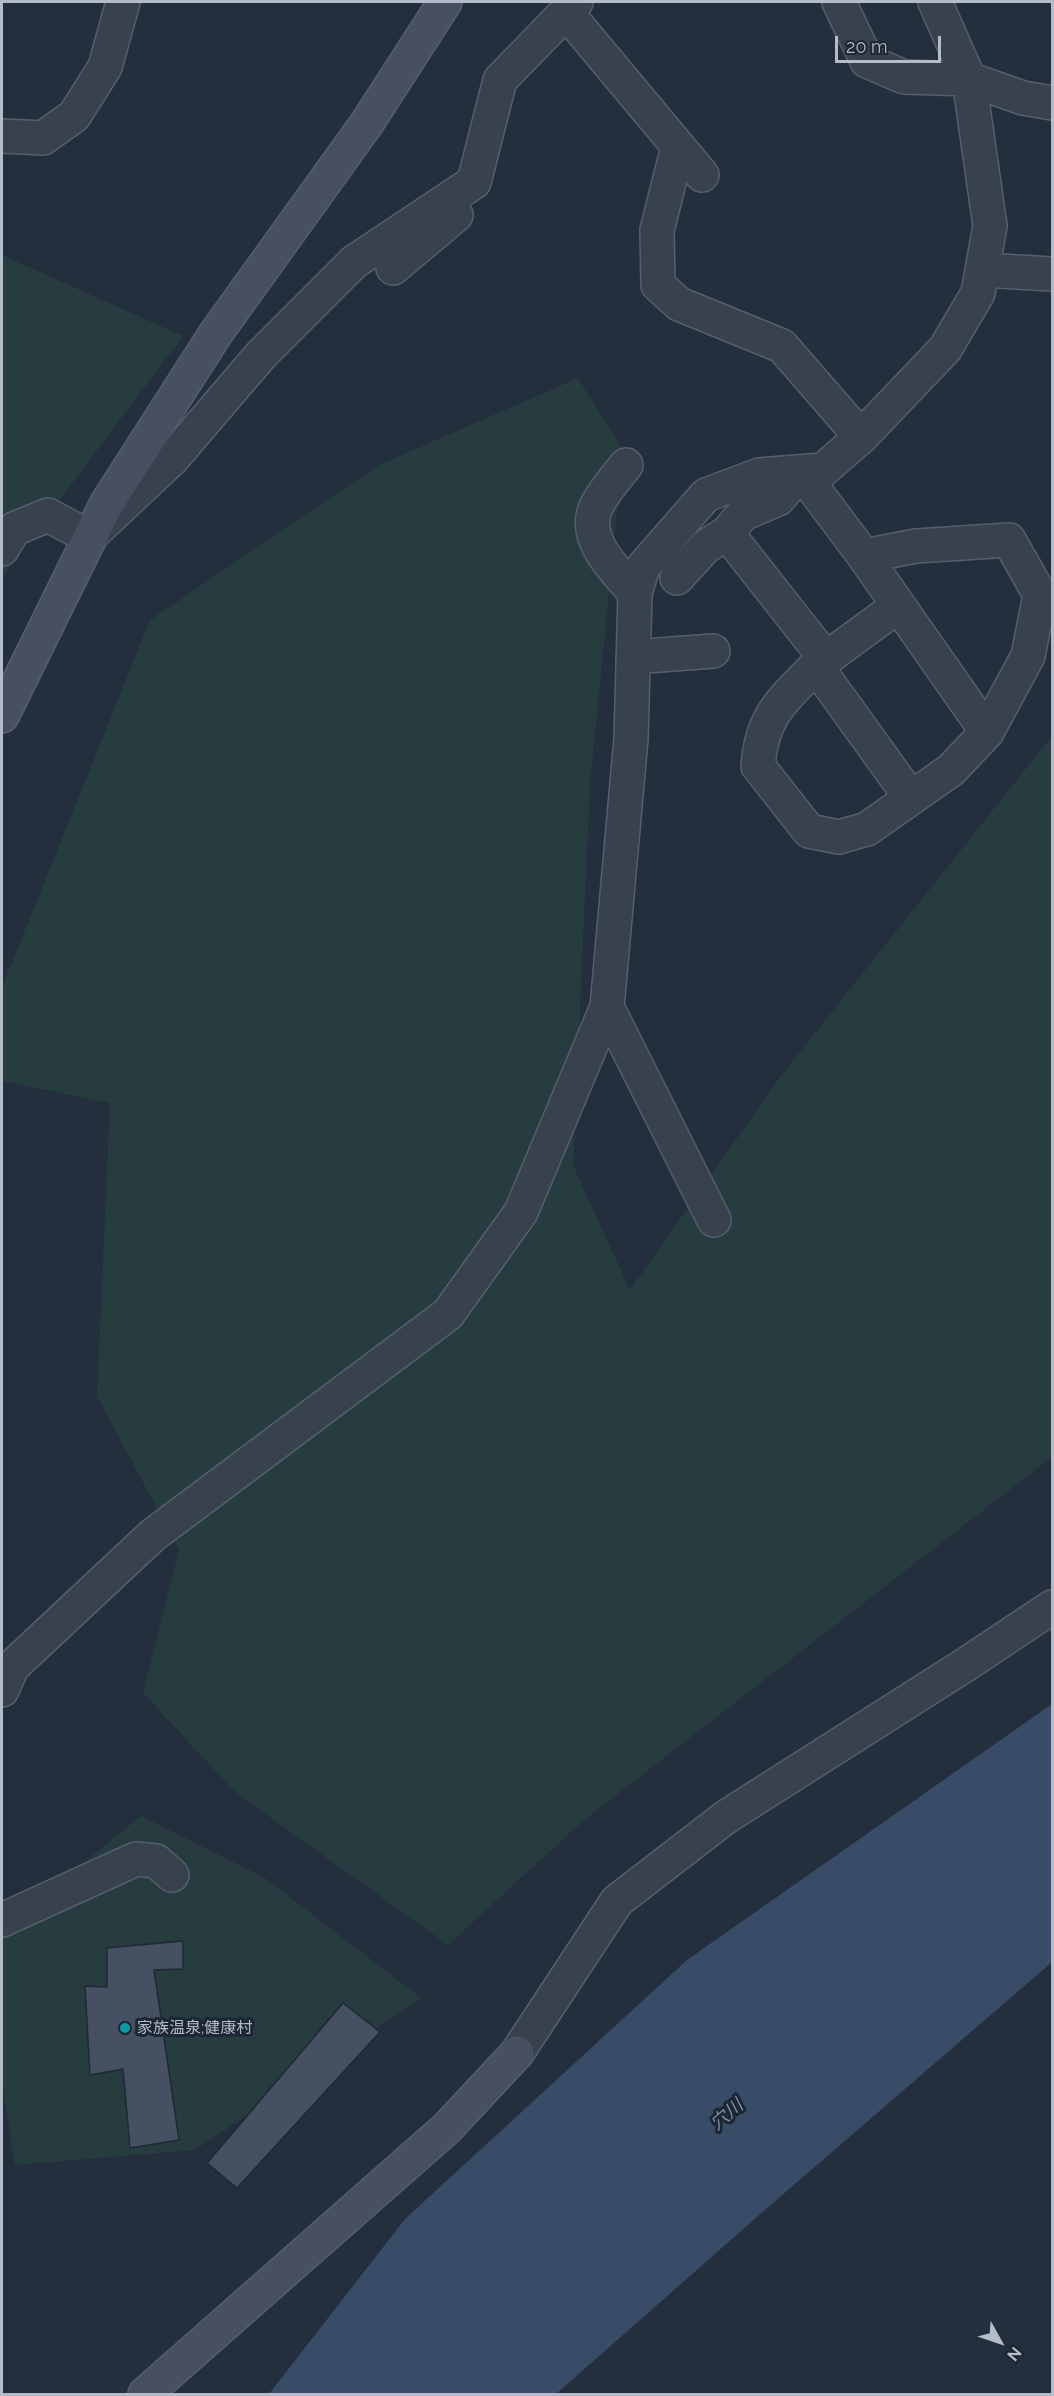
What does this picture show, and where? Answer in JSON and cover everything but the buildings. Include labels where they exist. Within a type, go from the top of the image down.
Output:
[{"type":"street","points":[[2,136],[43,138],[74,116],[105,68],[123,2]]},
{"type":"street","points":[[2,716],[107,503],[216,333],[367,123],[445,2]]},
{"type":"street","points":[[839,2],[867,60],[904,77],[969,79],[1023,98],[1053,104]]},
{"type":"street","points":[[2,1690],[12,1667],[153,1535],[448,1314],[521,1212],[607,1007],[631,739],[635,593],[643,567],[706,495],[759,475],[824,470],[861,436],[945,349],[978,293],[990,226],[969,79],[935,2]]},
{"type":"street","points":[[393,268],[455,216],[474,182],[500,80],[571,7],[702,175]]},
{"type":"street","points":[[678,147],[657,230],[658,285],[679,304],[782,346],[861,436]]},
{"type":"street","points":[[89,537],[172,459],[261,355],[354,262],[474,182]]},
{"type":"street","points":[[982,270],[1053,274]]},
{"type":"street","points":[[626,465],[595,509],[593,534],[605,557],[635,593]]},
{"type":"street","points":[[677,578],[705,547],[727,533],[743,514],[778,499],[801,472]]},
{"type":"street","points":[[801,472],[864,556],[987,732]]},
{"type":"street","points":[[2,549],[14,529],[48,515],[89,537]]},
{"type":"street","points":[[727,533],[821,663],[910,798]]},
{"type":"street","points":[[864,556],[916,546],[1009,540],[1040,595],[1028,656],[987,732],[951,770],[867,829],[839,837],[809,831],[758,766],[759,743],[774,708],[821,663],[898,606]]},
{"type":"street","points":[[633,657],[713,651]]},
{"type":"street","points":[[607,1007],[714,1220]]},
{"type":"street","points":[[145,2394],[447,2128],[517,2053],[617,1901],[726,1817],[1053,1607]]},
{"type":"street","points":[[2,1920],[136,1859],[156,1861],[172,1875]]},
{"type":"green space","points":[[2,255],[183,336],[2,577]]},
{"type":"green space","points":[[578,378],[623,450],[590,784],[573,1165],[630,1290],[783,1073],[1052,736],[1052,1457],[584,1820],[448,1945],[235,1792],[143,1693],[179,1550],[97,1396],[110,1103],[2,1081],[2,987],[150,620],[379,465]]},
{"type":"green space","points":[[141,1816],[265,1878],[421,1998],[195,2150],[15,2165],[2,2081],[2,1929]]},
{"type":"water","name":"穴川","points":[[1052,1704],[1052,1962],[556,2394],[269,2394],[405,2219],[687,1960]]},
{"type":"place","name":"家族温泉;健康村","points":[[125,2028]]}]
